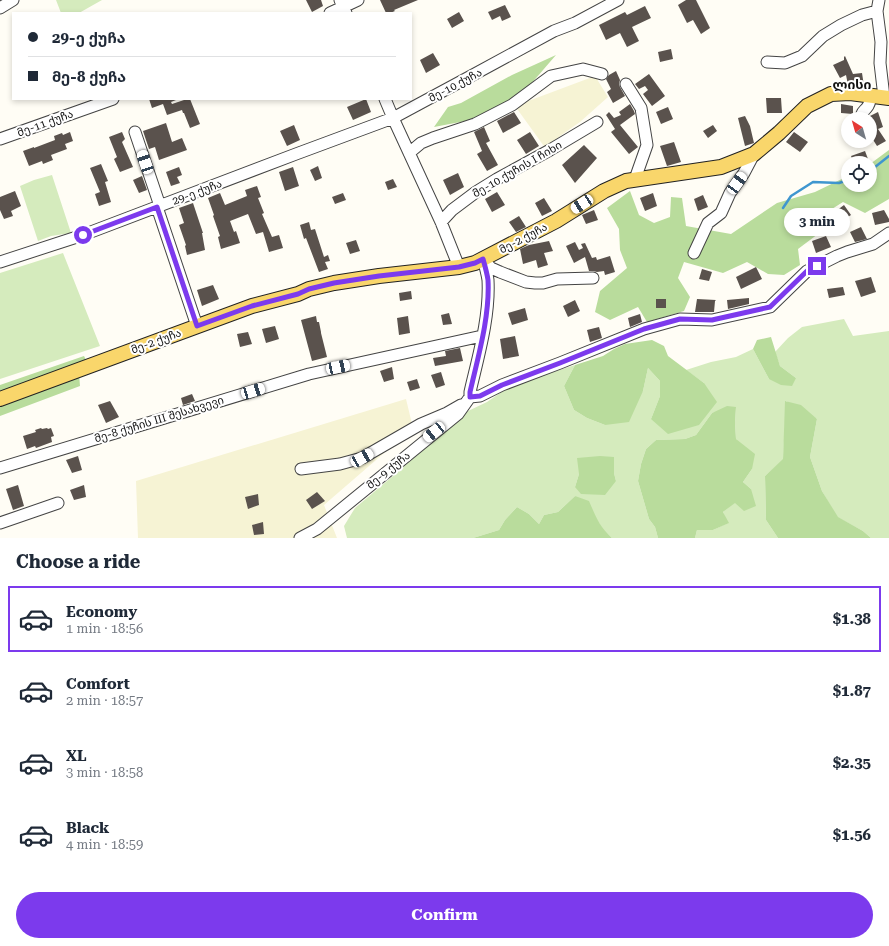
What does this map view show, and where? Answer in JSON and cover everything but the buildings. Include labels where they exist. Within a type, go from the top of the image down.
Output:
[{"type":"main road","name":"მე-2 ქუჩა","points":[[0,399],[252,306],[298,294],[309,289],[334,283],[379,276],[459,267],[475,263],[556,221],[604,191],[626,181],[721,166],[754,154],[808,106],[830,94],[850,93],[881,97]]},
{"type":"street","points":[[0,8],[13,0]]},
{"type":"street","points":[[332,12],[358,0]]},
{"type":"street","name":"მე-10 ქუჩა","points":[[393,118],[554,31],[575,23],[618,0]]},
{"type":"street","points":[[863,112],[881,97],[881,42],[877,11],[879,0]]},
{"type":"street","points":[[767,62],[785,63],[802,56],[823,36],[841,25],[862,15],[877,11]]},
{"type":"street","points":[[409,153],[421,143],[475,124],[512,105],[551,76],[583,69],[602,74]]},
{"type":"street","points":[[626,84],[641,108],[647,145],[635,180]]},
{"type":"street","name":"მე-11 ქუჩა","points":[[0,139],[110,100]]},
{"type":"street","points":[[385,100],[441,222],[459,267]]},
{"type":"street","name":"29-ე ქუჩა","points":[[0,262],[83,235],[393,118]]},
{"type":"street","name":"მე-10 ქუჩის I ჩიხი","points":[[441,222],[452,210],[476,192],[597,122]]},
{"type":"street","points":[[135,132],[197,326]]},
{"type":"street","points":[[694,253],[708,223],[721,214],[730,193],[744,173],[754,154]]},
{"type":"street","points":[[301,469],[340,464],[362,458],[421,424],[447,413],[469,399],[480,396],[502,385],[644,329],[680,319],[712,320],[770,307],[807,271],[837,256],[873,244],[889,233]]},
{"type":"street","points":[[483,259],[491,268],[526,282],[543,283],[557,279],[592,278]]},
{"type":"street","points":[[469,399],[482,336],[488,294],[488,279],[483,259]]},
{"type":"street","name":"მე-8 ქუჩის III შესახვევი","points":[[0,468],[309,374],[482,336]]},
{"type":"street","name":"მე-9 ქუჩა","points":[[300,538],[316,529],[458,414],[469,399]]},
{"type":"street","points":[[0,523],[58,503]]},
{"type":"shaded area","points":[[595,76],[608,97],[546,149],[515,106]]},
{"type":"shaded area","points":[[406,399],[413,428],[324,505],[337,538],[138,538],[136,481]]},
{"type":"green space","points":[[56,0],[102,0],[81,12],[61,12]]},
{"type":"green space","points":[[556,55],[524,92],[476,119],[434,127],[448,107],[461,103],[512,75]]},
{"type":"green space","points":[[889,150],[889,199],[865,213],[843,202],[824,214],[826,228],[798,249],[800,265],[784,275],[768,274],[747,262],[723,273],[684,262],[678,278],[690,297],[684,311],[647,322],[638,307],[610,320],[595,312],[600,291],[627,268],[620,250],[619,229],[607,208],[630,191],[639,215],[654,223],[670,217],[671,197],[682,198],[686,226],[731,234],[777,203],[815,192],[841,179],[841,192],[877,192],[877,159]]},
{"type":"green space","points":[[52,175],[71,233],[51,236],[38,241],[20,186]]},
{"type":"green space","points":[[63,253],[100,346],[0,379],[0,273]]},
{"type":"green space","points":[[844,319],[853,336],[889,331],[889,538],[871,538],[863,531],[837,517],[822,491],[810,457],[817,419],[786,401],[783,460],[765,476],[766,520],[778,538],[695,538],[697,530],[713,530],[728,523],[723,512],[751,489],[743,482],[752,469],[736,439],[736,407],[712,413],[696,435],[685,439],[656,440],[646,449],[641,464],[638,481],[649,519],[655,527],[658,538],[612,538],[603,530],[596,518],[575,496],[558,512],[544,515],[539,524],[529,514],[517,507],[505,520],[499,530],[473,538],[347,538],[344,526],[355,508],[466,412],[487,402],[512,385],[575,365],[564,386],[574,410],[587,418],[605,425],[643,391],[648,368],[660,381],[660,396],[651,419],[704,383],[686,370],[711,362],[736,357],[753,349],[769,379],[796,378],[780,366],[775,352],[788,338],[802,327]],"holes":[[[614,457],[614,473],[616,481],[575,487],[579,474]]]},
{"type":"green space","points":[[771,337],[780,366],[796,378],[792,386],[781,385],[769,379],[753,349],[757,340]]},
{"type":"green space","points":[[652,340],[664,346],[668,356],[704,383],[717,402],[699,425],[668,434],[651,419],[660,396],[660,381],[648,368],[643,391],[629,422],[605,425],[587,418],[574,410],[564,386],[575,365],[603,356],[625,344]]},
{"type":"green space","points":[[84,356],[87,362],[0,395],[0,385]]},
{"type":"green space","points":[[79,374],[80,386],[0,416],[0,403]]},
{"type":"green space","points":[[785,401],[801,405],[817,419],[810,457],[822,491],[838,517],[863,531],[871,538],[778,538],[766,520],[765,476],[783,459]]},
{"type":"green space","points":[[727,406],[736,407],[736,439],[755,454],[752,469],[743,482],[751,489],[756,506],[744,511],[735,503],[723,512],[729,523],[713,530],[697,530],[695,538],[658,538],[655,527],[649,519],[638,481],[641,464],[646,449],[656,440],[685,439],[696,435],[712,413]]},
{"type":"green space","points":[[600,456],[614,457],[614,473],[616,481],[605,495],[581,494],[575,487],[579,474],[577,458]]},
{"type":"green space","points":[[575,496],[589,501],[596,517],[612,538],[473,538],[499,530],[505,520],[517,507],[529,514],[539,524],[544,515],[558,512]]},
{"type":"waterway","points":[[877,165],[889,156]]},
{"type":"waterway","points":[[783,208],[791,196],[813,182],[841,182]]},
{"type":"district","name":"ლისი","points":[[852,84]]},
{"type":"route","points":[[83,235],[157,207],[197,326],[252,306],[334,283],[379,276],[459,267],[475,263],[483,259],[488,279],[488,294],[482,336],[470,397],[480,396],[502,385],[644,329],[680,319],[712,320],[770,307],[807,271],[817,266]]}]
